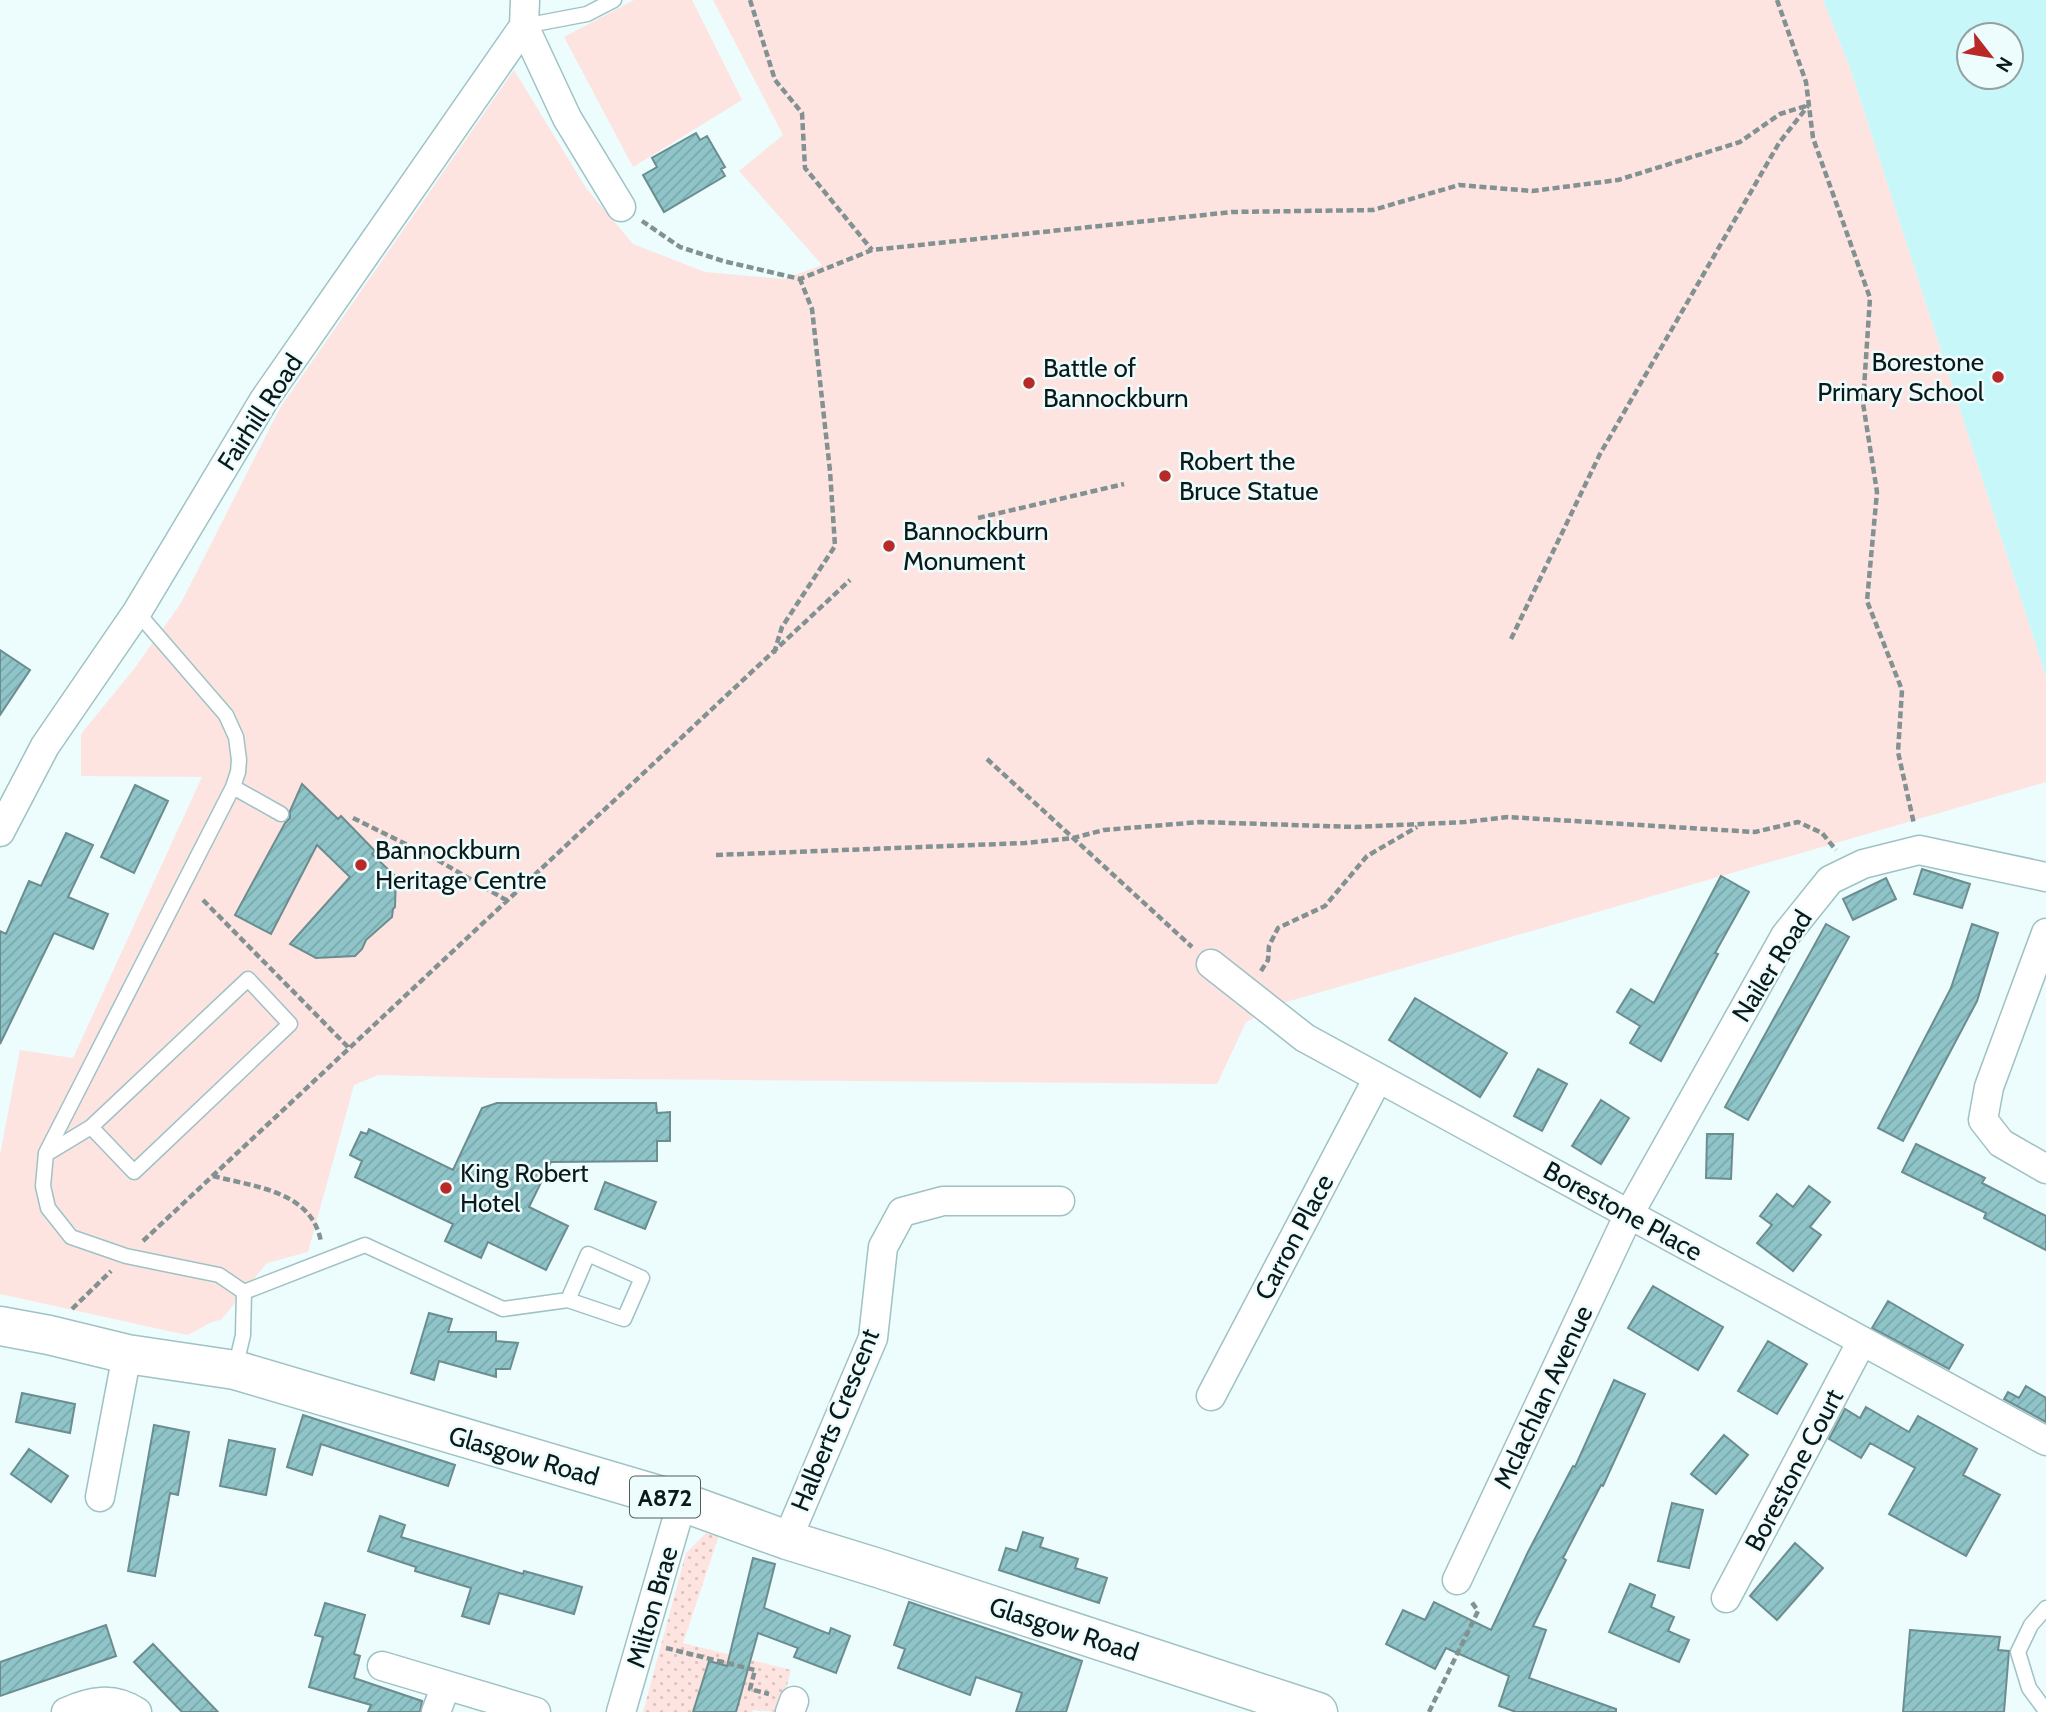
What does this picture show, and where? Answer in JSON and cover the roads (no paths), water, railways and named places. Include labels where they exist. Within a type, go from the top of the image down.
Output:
[{"type":"main road","name":"Glasgow Road","points":[[0,1326],[127,1354],[235,1370],[682,1502],[787,1540],[1318,1712]]},
{"type":"street","points":[[525,13],[567,118],[621,207]]},
{"type":"street","name":"Fairhill Road","points":[[0,832],[45,746],[137,612],[264,400],[525,13]]},
{"type":"street","name":"Nailer Road","points":[[1629,1214],[1785,936],[1830,880],[1863,864],[1919,850],[2046,877]]},
{"type":"street","points":[[2046,933],[1989,1087],[1983,1121],[2001,1143],[2046,1169]]},
{"type":"street","name":"Borestone Place","points":[[1210,964],[1305,1038],[2046,1441]]},
{"type":"street","name":"Carron Place","points":[[1211,1396],[1378,1078]]},
{"type":"street","name":"Halberts Crescent","points":[[787,1540],[873,1338],[883,1247],[902,1212],[943,1201],[1060,1201]]},
{"type":"street","name":"Mclachlan Avenue","points":[[1457,1580],[1629,1214]]},
{"type":"street","name":"Borestone Court","points":[[1726,1598],[1862,1341]]},
{"type":"street","points":[[100,1497],[127,1354]]},
{"type":"street","name":"Milton Brae","points":[[621,1712],[682,1502]]},
{"type":"street","points":[[382,1666],[536,1712]]},
{"type":"street","points":[[436,1712],[446,1685]]},
{"type":"street","points":[[66,1712],[85,1703],[106,1700],[137,1712]]},
{"type":"lane","points":[[525,13],[587,14],[614,0]]},
{"type":"lane","points":[[137,612],[226,715],[236,737],[238,772],[233,788],[46,1153],[43,1186],[48,1209],[71,1237],[126,1256],[219,1275],[244,1292]]},
{"type":"lane","points":[[233,788],[281,814]]},
{"type":"lane","points":[[46,1153],[91,1127],[248,979],[290,1024],[134,1172],[91,1127]]},
{"type":"lane","points":[[244,1292],[365,1245],[503,1309],[568,1300],[624,1320],[642,1278],[588,1254],[568,1300]]},
{"type":"lane","points":[[235,1370],[243,1335],[244,1292]]},
{"type":"lane","points":[[2046,1608],[2031,1625],[2018,1652],[2029,1688],[2046,1711]]},
{"type":"place","name":"Borestone Primary School","points":[[1998,377]]},
{"type":"place","name":"Battle of Bannockburn","points":[[1029,383]]},
{"type":"place","name":"Robert the Bruce Statue","points":[[1165,476]]},
{"type":"place","name":"Bannockburn Monument","points":[[889,546]]},
{"type":"place","name":"Bannockburn Heritage Centre","points":[[361,865]]},
{"type":"place","name":"King Robert Hotel","points":[[446,1188]]}]
